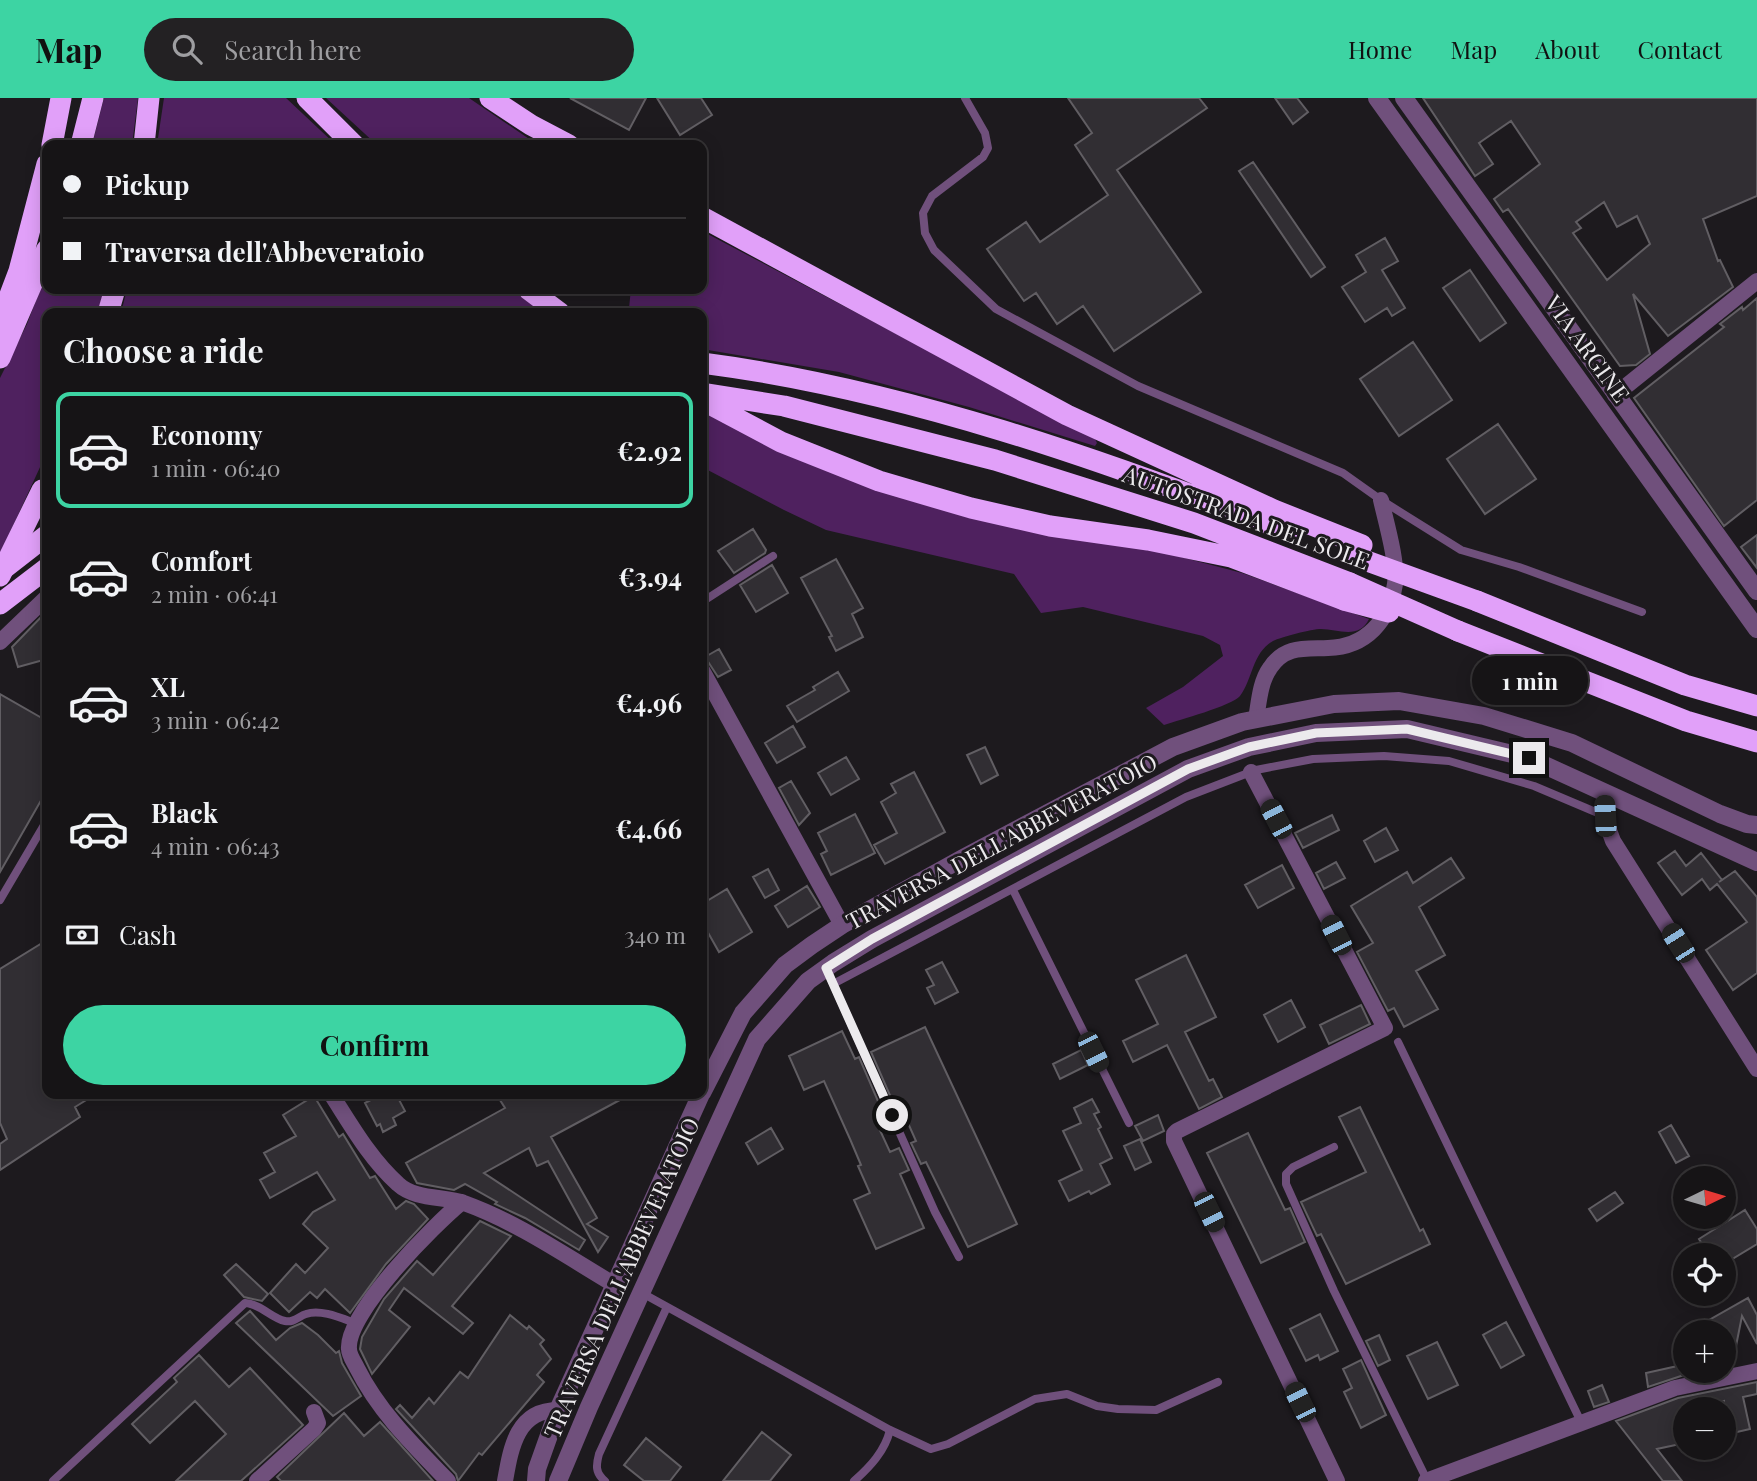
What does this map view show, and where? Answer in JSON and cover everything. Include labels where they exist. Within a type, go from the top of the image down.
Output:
[{"type":"highway","points":[[53,140],[61,98]]},
{"type":"highway","points":[[82,140],[93,98]]},
{"type":"highway","points":[[145,140],[149,98]]},
{"type":"highway","points":[[307,98],[349,140]]},
{"type":"highway","points":[[490,98],[560,140]]},
{"type":"highway","points":[[0,321],[19,271],[42,183]]},
{"type":"highway","points":[[707,220],[1067,415],[1359,551],[1685,685],[1757,706]]},
{"type":"highway","points":[[0,358],[42,261]]},
{"type":"highway","points":[[535,294],[553,308]]},
{"type":"highway","name":"AUTOSTRADA DEL SOLE","points":[[707,364],[767,372],[891,400],[1011,433],[1359,551]]},
{"type":"highway","name":"AUTOSTRADA DEL SOLE","points":[[707,394],[784,406],[995,460],[1194,523],[1347,591]]},
{"type":"highway","points":[[707,403],[781,442],[879,481],[971,508],[1050,526],[1148,540],[1231,557],[1347,591],[1458,631],[1686,721],[1757,742]]},
{"type":"highway","points":[[0,574],[42,490]]},
{"type":"highway","points":[[0,574],[42,539]]},
{"type":"highway","points":[[0,604],[42,572]]},
{"type":"street","name":"VIA ARGINE","points":[[1377,98],[1757,629]]},
{"type":"street","name":"VIA ARGINE","points":[[1404,98],[1757,591]]},
{"type":"street","points":[[1615,395],[1757,281]]},
{"type":"street","points":[[1256,719],[1261,688],[1270,667],[1280,657],[1301,647],[1330,648],[1356,642],[1373,632],[1385,615],[1395,583],[1390,538],[1381,500]]},
{"type":"street","points":[[0,642],[42,602]]},
{"type":"street","points":[[707,679],[842,925]]},
{"type":"street","name":"TRAVERSA DELL'ABBEVERATOIO","points":[[707,1083],[743,1013],[785,965],[842,925],[1173,747],[1242,722],[1334,704],[1399,701],[1484,716],[1572,743],[1720,814],[1757,825]]},
{"type":"street","name":"TRAVERSA DELL'ABBEVERATOIO","points":[[558,1481],[589,1407],[757,1039],[793,995],[830,976],[872,939],[1188,769],[1249,747],[1316,733],[1407,729],[1529,758],[1757,862]]},
{"type":"street","points":[[1251,772],[1385,1028],[1177,1131],[1174,1141],[1337,1481]]},
{"type":"street","points":[[1606,793],[1605,816],[1613,841],[1757,1069]]},
{"type":"street","points":[[334,1099],[368,1151],[400,1186],[427,1197],[462,1202],[514,1226],[615,1285]]},
{"type":"street","name":"TRAVERSA DELL'ABBEVERATOIO","points":[[536,1481],[537,1469],[558,1410],[699,1099]]},
{"type":"street","points":[[448,1481],[387,1417],[363,1381],[349,1351],[349,1339],[355,1324],[381,1286],[443,1218],[462,1202]]},
{"type":"street","points":[[1427,1481],[1675,1388],[1757,1371]]},
{"type":"street","points":[[505,1481],[509,1460],[523,1424],[534,1414],[558,1410]]},
{"type":"street","points":[[257,1481],[314,1429],[318,1423],[314,1412]]},
{"type":"lane","points":[[965,98],[985,133],[988,148],[983,157],[932,196],[923,214],[925,233],[934,250],[996,309],[1138,386],[1343,472],[1381,500],[1461,550],[1519,567],[1642,611]]},
{"type":"lane","points":[[707,599],[773,556]]},
{"type":"lane","points":[[959,1257],[935,1212],[830,976],[1013,890],[1186,797],[1251,772],[1313,759],[1384,756],[1449,761],[1534,786],[1605,816]]},
{"type":"lane","points":[[0,900],[42,829]]},
{"type":"lane","points":[[1013,890],[1129,1123]]},
{"type":"lane","points":[[1398,1042],[1581,1422]]},
{"type":"lane","points":[[1334,1147],[1293,1167],[1286,1174],[1286,1184],[1334,1291],[1427,1481]]},
{"type":"lane","points":[[642,1293],[890,1430],[931,1449],[948,1444],[1035,1399],[1067,1394],[1097,1406],[1156,1409],[1218,1382]]},
{"type":"lane","points":[[53,1481],[245,1303],[255,1304],[284,1321],[291,1321],[308,1312],[331,1315],[355,1324]]},
{"type":"lane","points":[[605,1481],[600,1478],[595,1467],[599,1454],[667,1307]]},
{"type":"lane","points":[[854,1481],[869,1468],[882,1450],[890,1430]]},
{"type":"shaded area","points":[[104,98],[138,98],[133,140],[93,140]]},
{"type":"shaded area","points":[[164,98],[286,98],[331,140],[158,140]]},
{"type":"shaded area","points":[[326,98],[469,98],[531,140],[372,140]]},
{"type":"shaded area","points":[[707,234],[1095,439],[1097,443],[1095,446],[969,407],[839,372],[707,350],[707,308],[629,308],[630,294],[707,294]]},
{"type":"shaded area","points":[[42,285],[42,294],[103,294],[99,308],[42,308],[42,463],[0,554],[0,378],[27,324]]},
{"type":"shaded area","points":[[126,294],[517,294],[537,308],[122,308]]},
{"type":"shaded area","points":[[707,413],[811,460],[1242,573],[1369,619],[1360,629],[1354,631],[1317,629],[1273,641],[1261,652],[1244,689],[1235,700],[1164,725],[1146,708],[1183,687],[1223,656],[1220,645],[1203,636],[1083,607],[1041,613],[1014,574],[826,530],[707,470]]},
{"type":"building","points":[[570,98],[646,98],[629,130]]},
{"type":"building","points":[[657,98],[701,98],[712,115],[680,135]]},
{"type":"building","points":[[1068,98],[1199,98],[1207,108],[1117,170],[1201,292],[1114,351],[1083,306],[1057,324],[1036,293],[1024,301],[987,249],[1026,222],[1040,242],[1108,195],[1075,145],[1092,133]]},
{"type":"building","points":[[1275,98],[1297,98],[1308,112],[1293,124]]},
{"type":"building","points":[[1423,98],[1757,98],[1757,196],[1703,219],[1718,261],[1720,260],[1733,287],[1668,336],[1633,294],[1650,354],[1636,365],[1620,366],[1508,209],[1503,212],[1494,199],[1540,164],[1511,121],[1479,143],[1493,164],[1475,176]],"holes":[[[1604,202],[1617,227],[1637,216],[1650,244],[1607,280],[1573,233],[1581,228],[1576,222]]]},
{"type":"building","points":[[1253,162],[1325,267],[1311,277],[1239,171]]},
{"type":"building","points":[[1385,238],[1398,261],[1382,270],[1405,308],[1392,316],[1387,308],[1365,322],[1342,287],[1366,272],[1356,255]]},
{"type":"building","points":[[1470,270],[1506,323],[1480,341],[1443,288]]},
{"type":"building","points":[[1757,298],[1757,500],[1724,526],[1634,398],[1724,327],[1720,324]]},
{"type":"building","points":[[1413,342],[1452,400],[1399,436],[1360,379]]},
{"type":"building","points":[[1498,424],[1536,479],[1485,514],[1447,459]]},
{"type":"building","points":[[753,529],[766,550],[765,553],[734,573],[718,551]]},
{"type":"building","points":[[1757,535],[1757,568],[1741,547]]},
{"type":"building","points":[[836,559],[863,608],[852,614],[863,637],[836,651],[829,637],[832,636],[801,578]]},
{"type":"building","points":[[772,565],[788,593],[756,612],[740,585]]},
{"type":"building","points":[[42,616],[42,660],[18,667],[12,647]]},
{"type":"building","points":[[719,649],[731,670],[718,677],[707,656]]},
{"type":"building","points":[[838,672],[849,691],[797,722],[787,706],[815,690],[813,687]]},
{"type":"building","points":[[0,694],[42,718],[42,799],[0,872]]},
{"type":"building","points":[[793,726],[805,747],[777,763],[765,743]]},
{"type":"building","points":[[985,747],[998,775],[981,784],[967,755]]},
{"type":"building","points":[[846,757],[859,779],[831,795],[818,773]]},
{"type":"building","points":[[914,772],[945,832],[885,864],[874,845],[897,833],[881,802],[896,793],[891,784]]},
{"type":"building","points":[[791,781],[810,813],[799,825],[779,788]]},
{"type":"building","points":[[855,814],[875,853],[831,875],[821,854],[827,851],[818,833]]},
{"type":"building","points":[[1332,815],[1339,830],[1303,848],[1295,833]]},
{"type":"building","points":[[1386,828],[1398,850],[1375,862],[1364,841]]},
{"type":"building","points":[[1675,851],[1686,866],[1701,853],[1722,880],[1735,871],[1757,897],[1757,973],[1733,990],[1706,950],[1747,922],[1717,884],[1710,890],[1702,879],[1682,895],[1658,863]]},
{"type":"building","points":[[1451,858],[1464,878],[1419,907],[1445,955],[1416,971],[1438,1009],[1404,1027],[1394,1008],[1388,1011],[1357,952],[1373,943],[1351,906],[1407,872],[1413,883]]},
{"type":"building","points":[[1336,862],[1345,878],[1324,889],[1316,873]]},
{"type":"building","points":[[1282,865],[1294,888],[1258,908],[1245,885]]},
{"type":"building","points":[[768,869],[779,890],[765,898],[753,877]]},
{"type":"building","points":[[807,886],[820,907],[788,927],[775,906]]},
{"type":"building","points":[[727,889],[752,932],[719,952],[707,931],[707,901]]},
{"type":"building","points":[[42,943],[42,1099],[88,1099],[75,1107],[80,1117],[0,1170],[0,1144],[7,1139],[0,1123],[0,969]]},
{"type":"building","points":[[1186,955],[1216,1017],[1185,1032],[1209,1081],[1213,1079],[1222,1097],[1199,1109],[1167,1045],[1133,1062],[1123,1041],[1158,1024],[1136,980]]},
{"type":"building","points":[[942,962],[958,992],[935,1004],[927,988],[934,985],[926,970]]},
{"type":"building","points":[[1291,1000],[1305,1027],[1278,1042],[1264,1015]]},
{"type":"building","points":[[1361,1005],[1370,1024],[1329,1044],[1320,1025]]},
{"type":"building","points":[[925,1027],[1017,1224],[968,1247],[926,1162],[921,1164],[911,1143],[916,1141],[904,1114],[899,1116],[871,1052]]},
{"type":"building","points":[[842,1031],[855,1059],[859,1057],[887,1122],[878,1126],[890,1152],[899,1148],[909,1170],[900,1174],[924,1228],[876,1249],[854,1200],[870,1193],[858,1166],[861,1165],[824,1081],[804,1090],[789,1056]]},
{"type":"building","points":[[1081,1050],[1088,1065],[1060,1079],[1053,1064]]},
{"type":"building","points":[[309,1099],[316,1099],[339,1137],[343,1134],[370,1178],[375,1176],[396,1209],[406,1201],[414,1204],[428,1219],[386,1264],[350,1313],[325,1289],[317,1298],[310,1292],[289,1312],[270,1293],[296,1264],[305,1273],[328,1248],[303,1224],[313,1212],[335,1200],[317,1172],[270,1198],[260,1180],[275,1172],[264,1153],[296,1136],[283,1115]]},
{"type":"building","points":[[373,1099],[399,1099],[405,1111],[393,1118],[396,1125],[383,1132],[365,1103]]},
{"type":"building","points":[[622,1099],[551,1137],[597,1218],[587,1224],[608,1237],[598,1252],[548,1161],[537,1166],[529,1148],[484,1173],[585,1240],[579,1250],[525,1218],[495,1204],[497,1202],[465,1184],[454,1190],[417,1183],[406,1163],[505,1108],[500,1100]]},
{"type":"building","points":[[1092,1099],[1099,1112],[1094,1114],[1101,1127],[1098,1129],[1112,1158],[1100,1164],[1110,1184],[1069,1201],[1059,1181],[1082,1170],[1063,1131],[1081,1123],[1074,1108]]},
{"type":"building","points":[[1360,1107],[1420,1231],[1423,1229],[1430,1244],[1346,1284],[1321,1234],[1317,1236],[1301,1202],[1366,1172],[1339,1117]]},
{"type":"building","points":[[1158,1115],[1164,1131],[1143,1141],[1135,1126]]},
{"type":"building","points":[[1671,1125],[1689,1156],[1676,1163],[1659,1132]]},
{"type":"building","points":[[771,1128],[783,1149],[758,1164],[746,1143]]},
{"type":"building","points":[[1248,1133],[1285,1210],[1290,1208],[1305,1242],[1261,1263],[1207,1153]]},
{"type":"building","points":[[1140,1139],[1151,1162],[1135,1170],[1124,1146]]},
{"type":"building","points":[[1615,1192],[1623,1203],[1597,1221],[1589,1209]]},
{"type":"building","points":[[1745,1210],[1757,1229],[1757,1244],[1736,1257],[1736,1243],[1702,1243],[1699,1239],[1715,1229],[1736,1229],[1736,1216]]},
{"type":"building","points":[[480,1221],[511,1236],[452,1306],[473,1323],[463,1334],[404,1288],[389,1310],[410,1327],[372,1374],[360,1349],[362,1337],[384,1299],[417,1261],[433,1275]]},
{"type":"building","points":[[236,1264],[268,1294],[262,1301],[244,1297],[224,1275]]},
{"type":"building","points":[[1748,1298],[1757,1315],[1757,1344],[1742,1316],[1736,1346],[1736,1320],[1709,1320]]},
{"type":"building","points":[[250,1311],[276,1340],[290,1328],[302,1323],[336,1353],[339,1351],[342,1363],[361,1396],[333,1416],[236,1323]]},
{"type":"building","points":[[1320,1314],[1338,1351],[1320,1360],[1318,1355],[1306,1361],[1290,1329]]},
{"type":"building","points":[[510,1315],[527,1329],[529,1326],[544,1340],[540,1344],[551,1359],[537,1375],[544,1382],[482,1455],[479,1453],[458,1481],[456,1474],[396,1409],[400,1405],[412,1418],[429,1398],[434,1404],[460,1372],[468,1378]]},
{"type":"building","points":[[1506,1322],[1524,1355],[1501,1368],[1483,1335]]},
{"type":"building","points":[[1379,1335],[1390,1360],[1378,1366],[1366,1341]]},
{"type":"building","points":[[1437,1342],[1458,1385],[1428,1399],[1407,1356]]},
{"type":"building","points":[[199,1355],[229,1387],[250,1368],[303,1425],[241,1481],[176,1481],[226,1434],[195,1401],[150,1443],[132,1424],[177,1382],[174,1378]]},
{"type":"building","points":[[1361,1360],[1386,1415],[1361,1428],[1344,1392],[1352,1388],[1343,1369]]},
{"type":"building","points":[[1673,1367],[1673,1379],[1648,1387],[1646,1373]]},
{"type":"building","points":[[1757,1382],[1757,1394],[1743,1397],[1750,1429],[1736,1432],[1736,1397],[1683,1397]]},
{"type":"building","points":[[1602,1385],[1609,1402],[1594,1407],[1588,1391]]},
{"type":"building","points":[[1673,1400],[1673,1446],[1657,1449],[1682,1481],[1663,1481],[1616,1421]]},
{"type":"building","points":[[344,1413],[364,1436],[380,1422],[433,1481],[281,1481],[277,1477]]},
{"type":"building","points":[[762,1432],[791,1455],[770,1481],[723,1481]]},
{"type":"building","points":[[646,1438],[681,1467],[670,1481],[644,1481],[624,1465]]},
{"type":"route","points":[[892,1115],[826,968],[872,939],[1188,769],[1249,747],[1316,733],[1407,729],[1529,758]]}]
